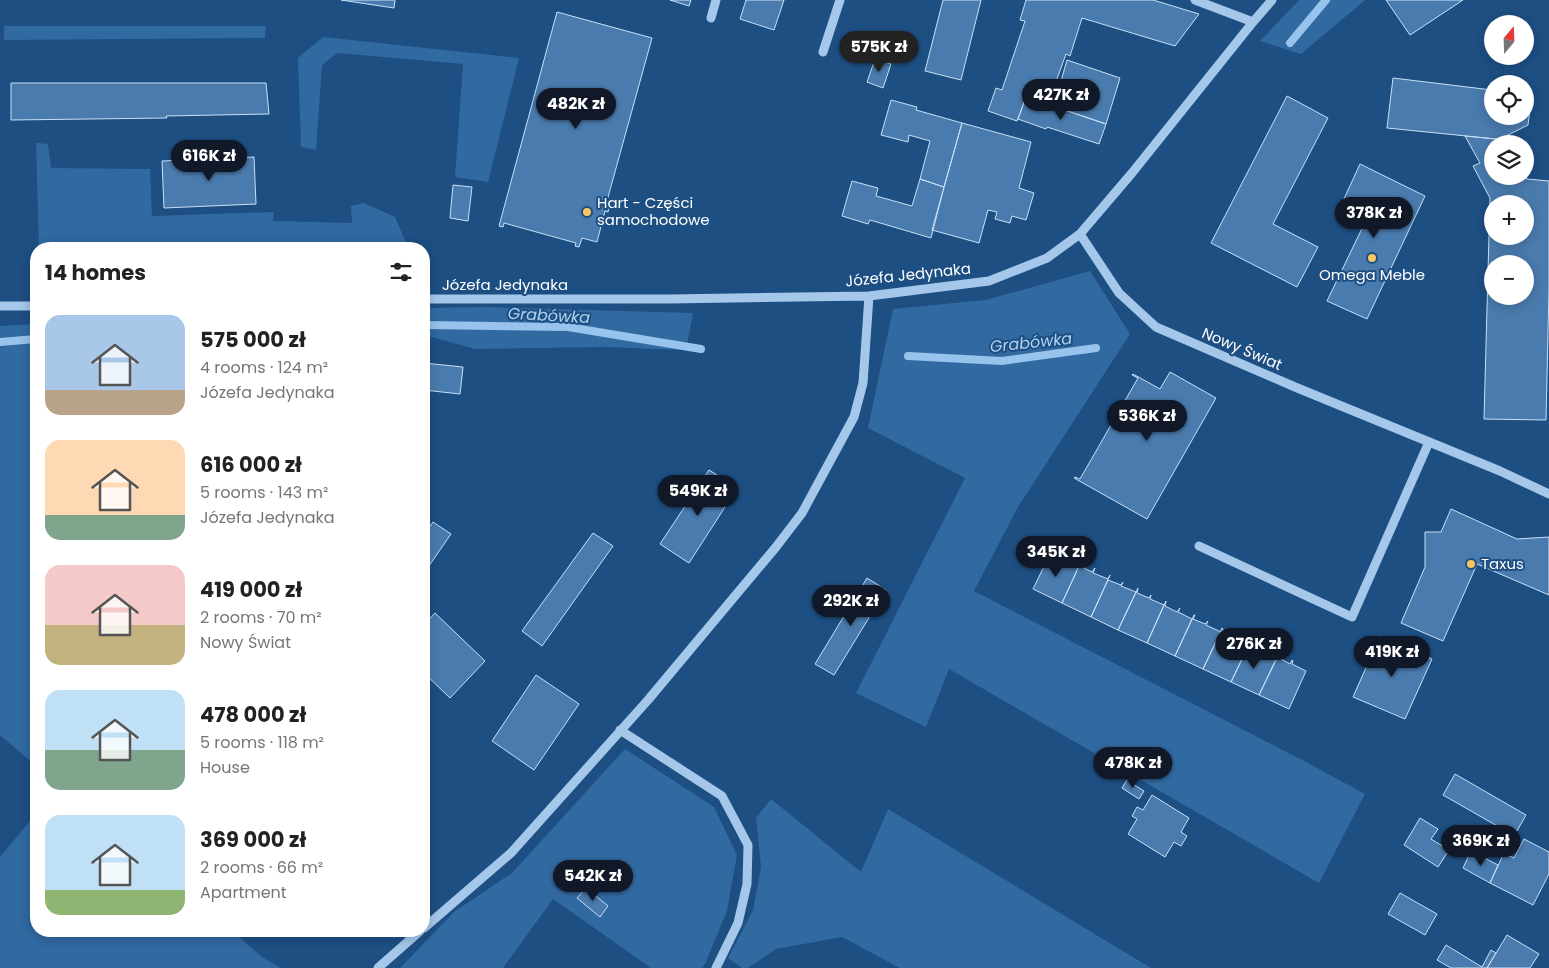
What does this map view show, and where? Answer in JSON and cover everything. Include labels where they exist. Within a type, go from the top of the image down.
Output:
[{"type":"street","points":[[711,18],[716,0]]},
{"type":"street","points":[[823,52],[840,0]]},
{"type":"street","points":[[1195,0],[1253,22]]},
{"type":"street","name":"Józefa Jedynaka","points":[[430,299],[670,300],[870,296],[989,281],[1047,258],[1080,234],[1272,0]]},
{"type":"street","name":"Nowy Świat","points":[[1080,234],[1119,293],[1156,327],[1500,471],[1549,494]]},
{"type":"street","points":[[430,923],[512,853],[648,700],[802,513],[854,417],[863,383],[870,296]]},
{"type":"street","points":[[0,306],[30,306]]},
{"type":"street","points":[[1199,546],[1352,617],[1429,442]]},
{"type":"street","points":[[620,730],[722,796],[748,845],[747,884],[738,923],[716,968]]},
{"type":"street","points":[[378,968],[413,937]]},
{"type":"shaded area","points":[[1299,0],[1365,0],[1301,54],[1260,41]]},
{"type":"shaded area","points":[[4,26],[266,26],[265,38],[4,40]]},
{"type":"shaded area","points":[[323,37],[519,58],[488,182],[455,177],[463,64],[337,53],[322,65],[316,150],[301,147],[298,58]]},
{"type":"shaded area","points":[[36,143],[48,144],[51,168],[150,169],[152,216],[274,212],[273,221],[352,223],[351,206],[364,203],[395,217],[406,242],[39,242]]},
{"type":"shaded area","points":[[1090,271],[1130,334],[1018,507],[974,591],[1365,794],[1319,883],[949,669],[926,727],[856,693],[965,478],[868,428],[893,309],[986,300]]},
{"type":"shaded area","points":[[485,307],[693,313],[686,350],[605,347],[475,349],[430,337],[430,308]]},
{"type":"shaded area","points":[[30,324],[30,761],[0,735],[0,326]]},
{"type":"shaded area","points":[[625,749],[714,807],[737,855],[727,911],[702,968],[651,968],[553,899],[503,968],[400,968],[454,912],[512,873]]},
{"type":"shaded area","points":[[771,799],[861,872],[888,809],[1151,968],[900,968],[842,937],[776,949],[748,968],[742,968],[728,958],[753,910],[761,867],[756,818]]},
{"type":"shaded area","points":[[30,821],[30,937],[239,937],[262,957],[281,968],[0,968],[0,857]]},
{"type":"building","points":[[341,0],[395,0],[394,8]]},
{"type":"building","points":[[670,0],[691,0],[689,6]]},
{"type":"building","points":[[746,0],[784,0],[774,30],[740,19]]},
{"type":"building","points":[[943,0],[981,0],[961,80],[925,71]]},
{"type":"building","points":[[1026,0],[1153,0],[1199,14],[1175,46],[1082,18],[1070,56],[1066,54],[1057,79],[1061,81],[1067,60],[1120,78],[1106,124],[1026,97],[1017,121],[988,111],[996,88],[1002,90],[1025,21],[1020,20]]},
{"type":"building","points":[[1386,0],[1463,0],[1410,35]]},
{"type":"building","points":[[557,12],[652,38],[605,208],[609,208],[608,212],[605,211],[597,242],[582,238],[579,247],[575,246],[576,243],[504,223],[503,227],[499,226]]},
{"type":"building","points":[[875,59],[891,64],[883,88],[867,82]]},
{"type":"building","points":[[1393,78],[1484,89],[1484,125],[1528,125],[1508,135],[1484,135],[1484,138],[1387,128]]},
{"type":"building","points":[[11,83],[266,83],[269,114],[166,116],[167,118],[11,120]]},
{"type":"building","points":[[1287,96],[1328,118],[1273,224],[1318,247],[1297,287],[1211,243]]},
{"type":"building","points":[[1026,97],[1106,124],[1099,144],[1018,119]]},
{"type":"building","points":[[891,100],[917,107],[916,110],[962,123],[944,187],[920,179],[930,141],[909,135],[908,142],[881,135]]},
{"type":"building","points":[[962,123],[1031,142],[1019,188],[1034,193],[1026,220],[1012,216],[1010,223],[995,219],[997,212],[988,210],[979,243],[932,230]]},
{"type":"building","points":[[1465,136],[1484,138],[1484,185],[1534,185],[1534,180],[1549,181],[1546,420],[1484,419],[1487,305],[1534,305],[1534,255],[1488,255],[1489,245],[1534,245],[1534,195],[1488,195],[1473,166],[1480,163]]},
{"type":"building","points":[[254,157],[256,204],[164,208],[162,161]]},
{"type":"building","name":"Omega Meble","points":[[1360,164],[1425,196],[1367,319],[1327,301],[1369,214],[1343,201]]},
{"type":"building","points":[[920,179],[944,187],[931,238],[870,220],[868,224],[842,216],[852,181],[878,188],[876,196],[912,206]]},
{"type":"building","points":[[453,185],[472,187],[468,221],[450,218]]},
{"type":"building","points":[[430,364],[463,367],[460,394],[430,391]]},
{"type":"building","points":[[1170,372],[1216,398],[1147,519],[1074,478],[1080,479],[1138,378],[1132,375],[1133,374],[1160,389]]},
{"type":"building","points":[[709,470],[736,487],[689,563],[660,544]]},
{"type":"building","points":[[1451,509],[1517,539],[1549,537],[1549,595],[1477,564],[1443,641],[1401,623],[1425,567],[1425,532],[1441,532]]},
{"type":"building","points":[[433,522],[451,534],[430,564],[430,526]]},
{"type":"building","points":[[593,533],[613,546],[542,646],[522,631]]},
{"type":"building","points":[[1053,548],[1052,553],[1064,559],[1067,555],[1065,559],[1079,566],[1062,603],[1033,589]]},
{"type":"building","points":[[1081,562],[1080,566],[1092,572],[1095,568],[1093,573],[1108,579],[1110,575],[1091,617],[1062,603]]},
{"type":"building","points":[[867,578],[886,590],[834,675],[815,664]]},
{"type":"building","points":[[1108,580],[1121,585],[1123,582],[1121,586],[1136,592],[1118,630],[1091,617]]},
{"type":"building","points":[[1138,588],[1137,593],[1149,598],[1151,595],[1150,599],[1164,605],[1147,643],[1118,630]]},
{"type":"building","points":[[1166,601],[1165,606],[1177,612],[1180,608],[1178,612],[1192,619],[1175,656],[1147,643]]},
{"type":"building","points":[[435,613],[485,661],[450,698],[430,679],[430,618]]},
{"type":"building","points":[[1194,615],[1193,619],[1205,624],[1208,621],[1206,625],[1221,632],[1203,669],[1175,656]]},
{"type":"building","points":[[1222,628],[1222,633],[1234,638],[1236,634],[1235,638],[1249,644],[1231,682],[1203,669]]},
{"type":"building","points":[[1380,636],[1432,659],[1405,719],[1353,697]]},
{"type":"building","points":[[1251,641],[1250,645],[1262,650],[1264,647],[1263,651],[1277,657],[1259,695],[1231,682]]},
{"type":"building","points":[[1279,654],[1279,658],[1290,664],[1292,660],[1292,664],[1306,671],[1289,709],[1259,695]]},
{"type":"building","points":[[536,675],[579,704],[534,770],[492,741]]},
{"type":"building","points":[[1455,774],[1526,815],[1517,831],[1508,826],[1506,831],[1443,795]]},
{"type":"building","points":[[1127,780],[1144,791],[1139,799],[1122,788]]},
{"type":"building","points":[[1152,795],[1189,818],[1181,832],[1187,836],[1181,846],[1174,842],[1165,857],[1128,834],[1137,819],[1132,816],[1137,807],[1143,810]]},
{"type":"building","points":[[1420,818],[1438,829],[1431,839],[1449,850],[1438,867],[1404,845]]},
{"type":"building","points":[[1524,839],[1549,852],[1549,874],[1533,905],[1490,883],[1504,853],[1514,858]]},
{"type":"building","points":[[1471,851],[1498,865],[1490,883],[1463,868]]},
{"type":"building","points":[[586,888],[608,906],[600,917],[577,898]]},
{"type":"building","points":[[1400,893],[1437,914],[1425,935],[1388,914]]},
{"type":"building","points":[[1507,935],[1539,954],[1530,968],[1487,968]]},
{"type":"building","points":[[1446,945],[1482,967],[1491,950],[1496,953],[1487,968],[1451,968],[1437,960]]},
{"type":"waterway","name":"Grabówka","points":[[1290,43],[1326,0]]},
{"type":"waterway","name":"Grabówka","points":[[430,325],[568,327],[701,349]]},
{"type":"waterway","name":"Grabówka","points":[[0,342],[30,340]]},
{"type":"waterway","name":"Grabówka","points":[[908,356],[1002,361],[1096,348]]},
{"type":"place","name":"Hart - Części samochodowe","points":[[587,212]]},
{"type":"place","name":"Omega Meble","points":[[1372,258]]},
{"type":"place","name":"Taxus","points":[[1471,564]]}]
